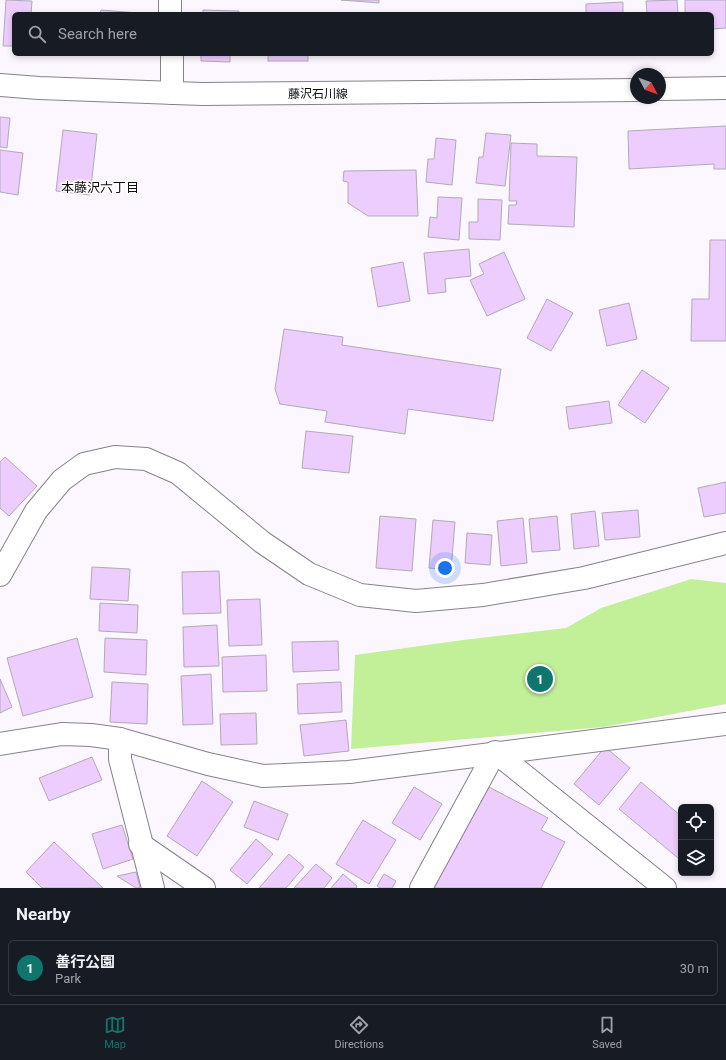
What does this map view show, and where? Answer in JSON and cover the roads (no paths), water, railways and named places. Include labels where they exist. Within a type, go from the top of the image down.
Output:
[{"type":"street","points":[[170,0],[170,12]]},
{"type":"street","points":[[172,56],[172,93]]},
{"type":"street","name":"藤沢石川線","points":[[0,85],[172,93],[359,94],[630,90]]},
{"type":"street","points":[[666,89],[726,88]]},
{"type":"street","points":[[0,575],[36,511],[62,480],[84,464],[115,457],[146,459],[178,473],[262,542],[309,574],[360,595],[416,601],[483,595],[584,578],[723,545]]},
{"type":"street","points":[[0,744],[62,734],[91,735],[120,739],[208,764],[263,776],[348,772],[495,752],[726,724]]},
{"type":"street","points":[[120,739],[120,759],[140,844],[153,888]]},
{"type":"street","points":[[421,888],[495,752]]},
{"type":"street","points":[[495,752],[665,888]]},
{"type":"street","points":[[140,844],[204,888]]},
{"type":"place","name":"善行公園","points":[[540,679]]},
{"type":"district","name":"本藤沢六丁目","points":[[100,187]]}]
